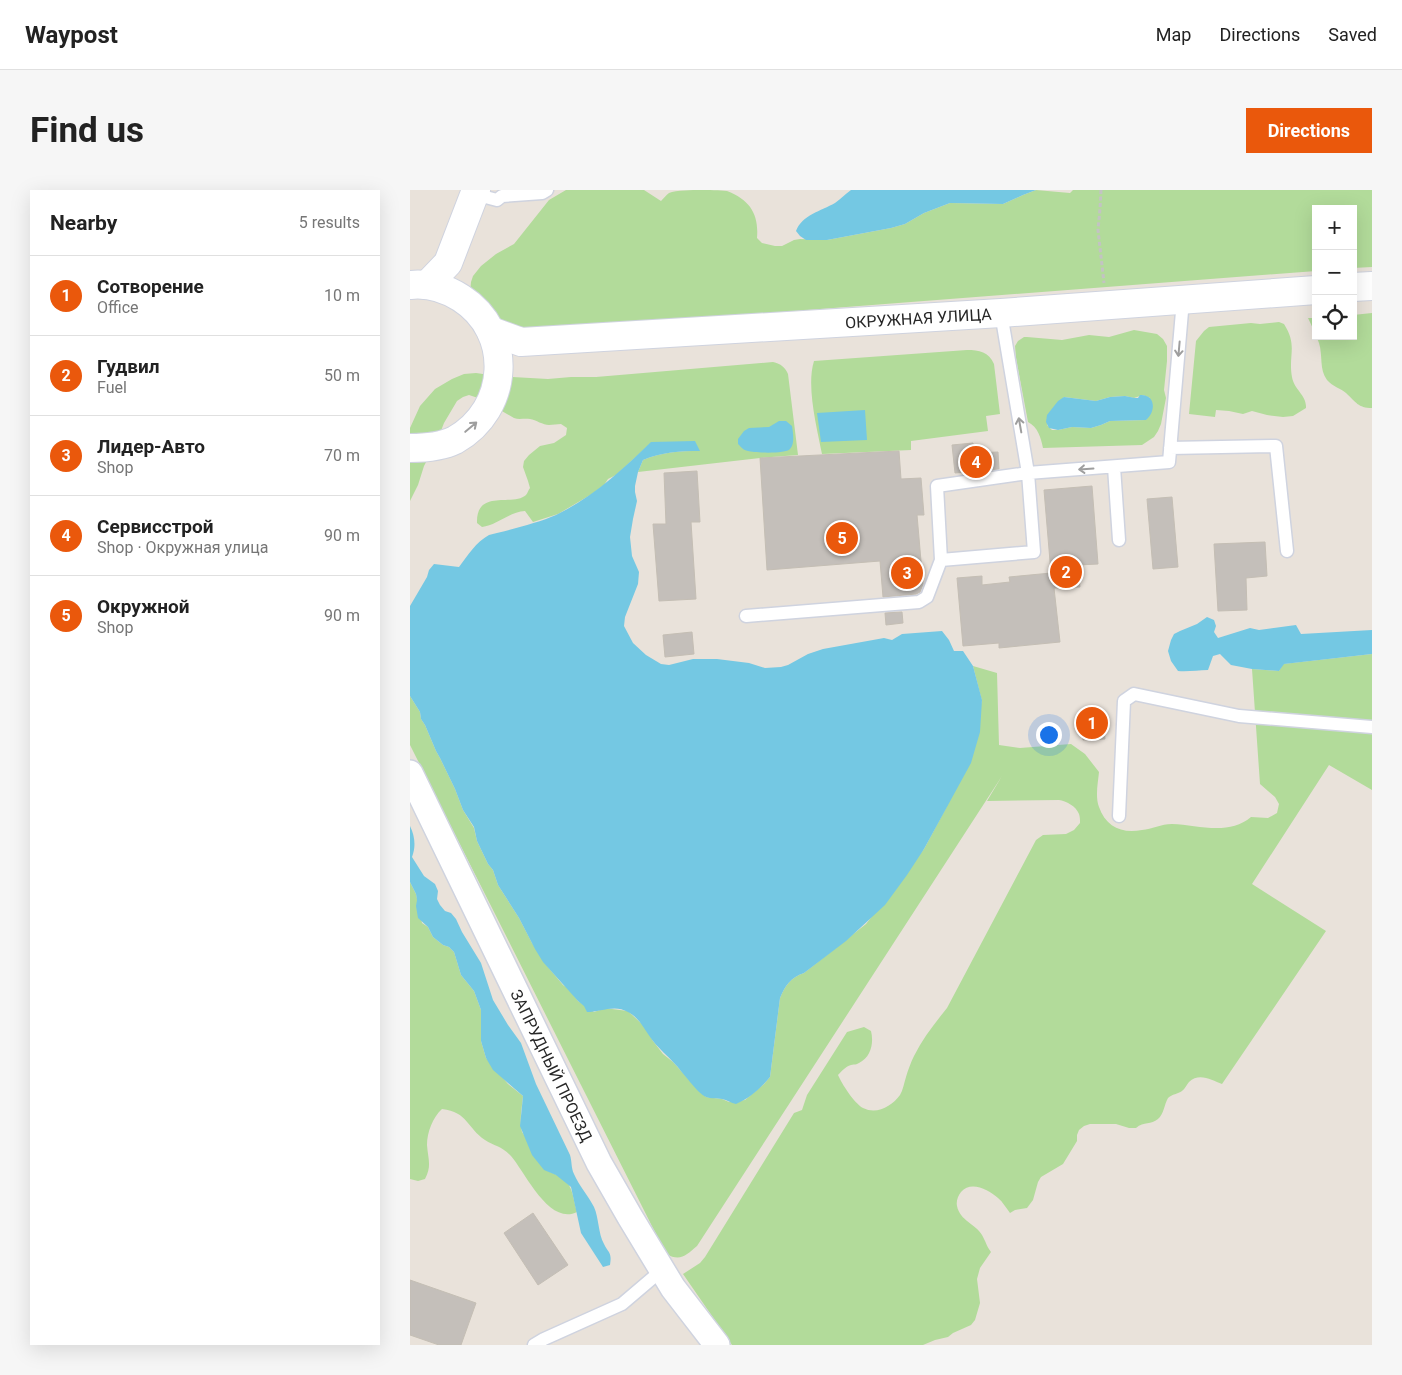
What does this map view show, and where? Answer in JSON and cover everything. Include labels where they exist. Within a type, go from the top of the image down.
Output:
[{"type":"main road","points":[[418,285],[448,263],[475,192]]},
{"type":"main road","points":[[448,263],[456,294]]},
{"type":"main road","points":[[410,448],[428,448],[454,440],[475,425],[491,403],[499,378],[498,351],[491,331],[472,305],[450,290],[418,285]]},
{"type":"main road","points":[[1357,287],[1372,286]]},
{"type":"main road","name":"ОКРУЖНАЯ УЛИЦА","points":[[521,342],[1000,313],[1312,290]]},
{"type":"main road","points":[[491,331],[521,342]]},
{"type":"main road","points":[[498,360],[521,342]]},
{"type":"street","name":"ЗАПРУДНЫЙ ПРОЕЗД","points":[[410,773],[599,1163],[673,1288],[717,1345]]},
{"type":"lane","points":[[475,192],[496,200],[502,196],[543,191]]},
{"type":"lane","points":[[746,616],[920,602],[926,597],[941,560],[937,486],[1028,473],[1169,462],[1183,300]]},
{"type":"lane","points":[[941,560],[1034,552],[1028,473],[1000,313]]},
{"type":"lane","points":[[1170,448],[1276,446],[1287,551]]},
{"type":"lane","points":[[1114,467],[1119,540]]},
{"type":"lane","points":[[1119,816],[1124,701],[1134,694],[1239,716],[1372,727]]},
{"type":"lane","points":[[534,1345],[622,1304],[662,1270]]},
{"type":"path","points":[[1100,253],[1098,230],[1101,190]]},
{"type":"green space","points":[[566,190],[644,190],[661,201],[669,193],[676,191],[727,191],[747,203],[756,222],[757,238],[762,243],[782,246],[800,239],[827,240],[891,228],[905,224],[924,213],[950,203],[1003,204],[1036,190],[1070,193],[1073,190],[1372,190],[1372,267],[1357,268],[1357,205],[1312,205],[1312,271],[532,331],[506,326],[470,293],[473,276],[481,266],[496,254],[514,244],[549,200]]},
{"type":"green space","points":[[1372,313],[1372,408],[1360,406],[1346,393],[1327,380],[1322,367],[1318,340],[1357,340],[1357,315]]},
{"type":"green space","points":[[1308,318],[1312,318],[1312,327]]},
{"type":"green space","points":[[1279,322],[1284,324],[1291,338],[1293,382],[1305,400],[1306,408],[1293,416],[1283,417],[1252,411],[1243,414],[1216,410],[1215,417],[1189,414],[1196,341],[1204,331],[1209,327]]},
{"type":"green space","points":[[1134,330],[1157,334],[1167,346],[1164,390],[1166,398],[1158,431],[1154,437],[1142,445],[1043,448],[1037,430],[1028,422],[1015,346],[1024,337],[1062,340],[1089,335],[1109,337]],"holes":[[[1143,395],[1150,398],[1146,420],[1110,421],[1091,428],[1072,427],[1058,430],[1052,430],[1047,425],[1064,397],[1096,401],[1110,397],[1125,396],[1134,398]]]},
{"type":"green space","points":[[967,350],[983,352],[994,364],[1000,414],[986,416],[988,431],[911,441],[911,450],[822,454],[812,395],[811,382],[814,361]]},
{"type":"green space","points":[[773,362],[786,369],[788,374],[798,455],[638,472],[643,460],[650,457],[671,452],[699,451],[652,442],[616,475],[608,479],[604,485],[558,514],[533,522],[525,511],[519,512],[482,527],[477,523],[478,512],[482,506],[496,500],[513,500],[526,495],[530,488],[523,467],[524,461],[540,446],[554,443],[566,435],[567,428],[561,424],[547,425],[530,419],[514,418],[481,399],[469,395],[457,401],[444,423],[410,501],[410,428],[420,406],[435,389],[464,374],[476,373],[548,379],[596,377]]},
{"type":"green space","points":[[1372,654],[1372,790],[1329,765],[1252,884],[1326,931],[1222,1084],[1201,1077],[1193,1079],[1182,1091],[1168,1098],[1162,1115],[1158,1119],[1136,1128],[1116,1124],[1090,1124],[1084,1126],[1079,1130],[1077,1141],[1063,1164],[1041,1177],[1033,1200],[1027,1208],[1010,1213],[1000,1200],[985,1189],[970,1187],[965,1188],[961,1192],[958,1197],[957,1206],[961,1215],[979,1231],[991,1252],[980,1268],[977,1279],[980,1303],[975,1320],[971,1325],[948,1337],[923,1345],[732,1345],[683,1274],[700,1263],[705,1257],[794,1113],[802,1110],[807,1095],[847,1032],[864,1027],[871,1031],[872,1040],[871,1049],[866,1057],[858,1064],[847,1067],[838,1075],[849,1093],[860,1106],[868,1110],[879,1110],[897,1099],[901,1093],[913,1058],[929,1031],[947,1008],[1036,840],[1043,835],[1066,834],[1074,830],[1080,823],[1080,817],[1076,809],[1068,803],[1059,800],[987,801],[1002,776],[697,1246],[683,1256],[676,1257],[666,1254],[410,745],[410,696],[420,712],[421,719],[455,789],[463,810],[474,828],[477,841],[493,870],[498,885],[548,967],[578,1001],[594,1012],[603,1009],[628,1011],[645,1027],[663,1054],[673,1062],[700,1092],[706,1097],[729,1102],[745,1100],[770,1077],[780,998],[786,986],[866,924],[924,849],[946,808],[982,701],[973,666],[997,673],[999,745],[1020,748],[1071,744],[1085,754],[1099,772],[1097,798],[1099,807],[1106,820],[1121,830],[1135,831],[1172,824],[1223,828],[1242,823],[1251,817],[1268,818],[1277,813],[1279,804],[1275,797],[1260,784],[1252,669],[1279,671],[1283,664]]},
{"type":"green space","points":[[410,882],[416,894],[422,923],[428,927],[433,937],[454,952],[461,975],[474,991],[481,1010],[481,1041],[486,1058],[508,1084],[523,1096],[522,1132],[550,1172],[558,1175],[568,1183],[577,1212],[567,1214],[557,1211],[548,1205],[508,1153],[485,1140],[457,1113],[442,1109],[433,1120],[428,1135],[429,1166],[425,1179],[418,1181],[410,1179]]},
{"type":"water","points":[[851,190],[1036,190],[1003,204],[950,203],[924,213],[905,224],[891,228],[827,240],[806,240],[800,236],[796,231],[807,217],[835,203]]},
{"type":"water","points":[[1140,395],[1149,397],[1153,404],[1152,413],[1146,420],[1110,421],[1091,428],[1072,427],[1058,430],[1049,428],[1046,422],[1047,415],[1058,401],[1064,397],[1096,401],[1110,397],[1125,396],[1138,398]]},
{"type":"water","points":[[865,410],[867,440],[821,442],[817,413]]},
{"type":"water","points":[[779,421],[786,421],[792,426],[793,444],[787,451],[770,453],[752,452],[745,450],[738,444],[738,439],[749,428],[769,427]]},
{"type":"water","points":[[695,441],[700,451],[671,452],[650,457],[643,460],[638,472],[635,486],[637,501],[630,537],[632,556],[639,572],[638,584],[625,617],[624,626],[633,643],[646,655],[661,664],[669,665],[693,659],[717,659],[749,663],[765,668],[781,667],[823,649],[884,638],[892,640],[902,634],[942,631],[954,651],[963,651],[973,666],[982,700],[980,732],[971,763],[924,849],[885,905],[846,941],[786,986],[780,998],[770,1077],[755,1092],[736,1104],[702,1095],[632,1015],[618,1009],[587,1012],[584,1006],[543,962],[498,885],[493,870],[477,841],[474,827],[463,810],[455,789],[421,719],[420,712],[410,696],[410,606],[434,564],[459,567],[476,545],[489,535],[541,521],[570,508],[606,482],[651,442]]},
{"type":"water","points":[[1207,617],[1214,620],[1216,626],[1214,632],[1218,638],[1250,628],[1259,630],[1296,625],[1301,634],[1372,630],[1372,654],[1284,664],[1279,671],[1231,665],[1220,654],[1213,656],[1208,670],[1178,671],[1171,661],[1168,651],[1174,634],[1197,624]]},
{"type":"water","points":[[410,826],[414,842],[412,857],[424,876],[435,884],[438,891],[437,899],[440,905],[456,919],[481,963],[493,1000],[521,1043],[536,1084],[570,1155],[572,1169],[578,1183],[594,1207],[602,1240],[610,1255],[610,1265],[603,1267],[581,1233],[571,1187],[556,1175],[544,1170],[532,1155],[520,1126],[523,1096],[493,1070],[486,1058],[481,1041],[481,1010],[474,991],[461,975],[454,952],[433,937],[428,927],[418,918],[416,894],[410,882]]},
{"type":"building","points":[[973,443],[974,453],[998,452],[999,469],[955,473],[952,445]]},
{"type":"building","points":[[899,451],[901,479],[921,478],[924,515],[917,515],[923,584],[920,592],[883,597],[880,561],[767,570],[760,458]]},
{"type":"building","points":[[697,471],[700,522],[691,522],[696,599],[659,601],[653,524],[666,524],[664,473]]},
{"type":"building","points":[[1092,486],[1098,564],[1078,565],[1080,587],[1054,588],[1060,642],[999,648],[999,643],[963,646],[957,578],[982,576],[982,585],[1010,582],[1009,577],[1051,573],[1044,490]]},
{"type":"building","points":[[1172,497],[1178,567],[1153,569],[1147,499]]},
{"type":"building","points":[[1265,542],[1267,576],[1246,578],[1247,610],[1218,611],[1214,544]]},
{"type":"building","points":[[902,612],[903,623],[886,625],[885,613]]},
{"type":"building","points":[[692,632],[694,654],[665,657],[663,635]]},
{"type":"building","points":[[1102,709],[1105,739],[1083,740],[1080,711]]},
{"type":"building","points":[[533,1213],[568,1265],[538,1285],[504,1233]]},
{"type":"building","points":[[410,1280],[476,1303],[461,1345],[439,1345],[410,1335]]},
{"type":"place","name":"Сервисстрой","points":[[976,462]]},
{"type":"place","name":"Окружной","points":[[842,538]]},
{"type":"place","name":"Гудвил","points":[[1066,572]]},
{"type":"place","name":"Лидер-Авто","points":[[907,573]]},
{"type":"place","name":"Сотворение","points":[[1092,723]]}]
